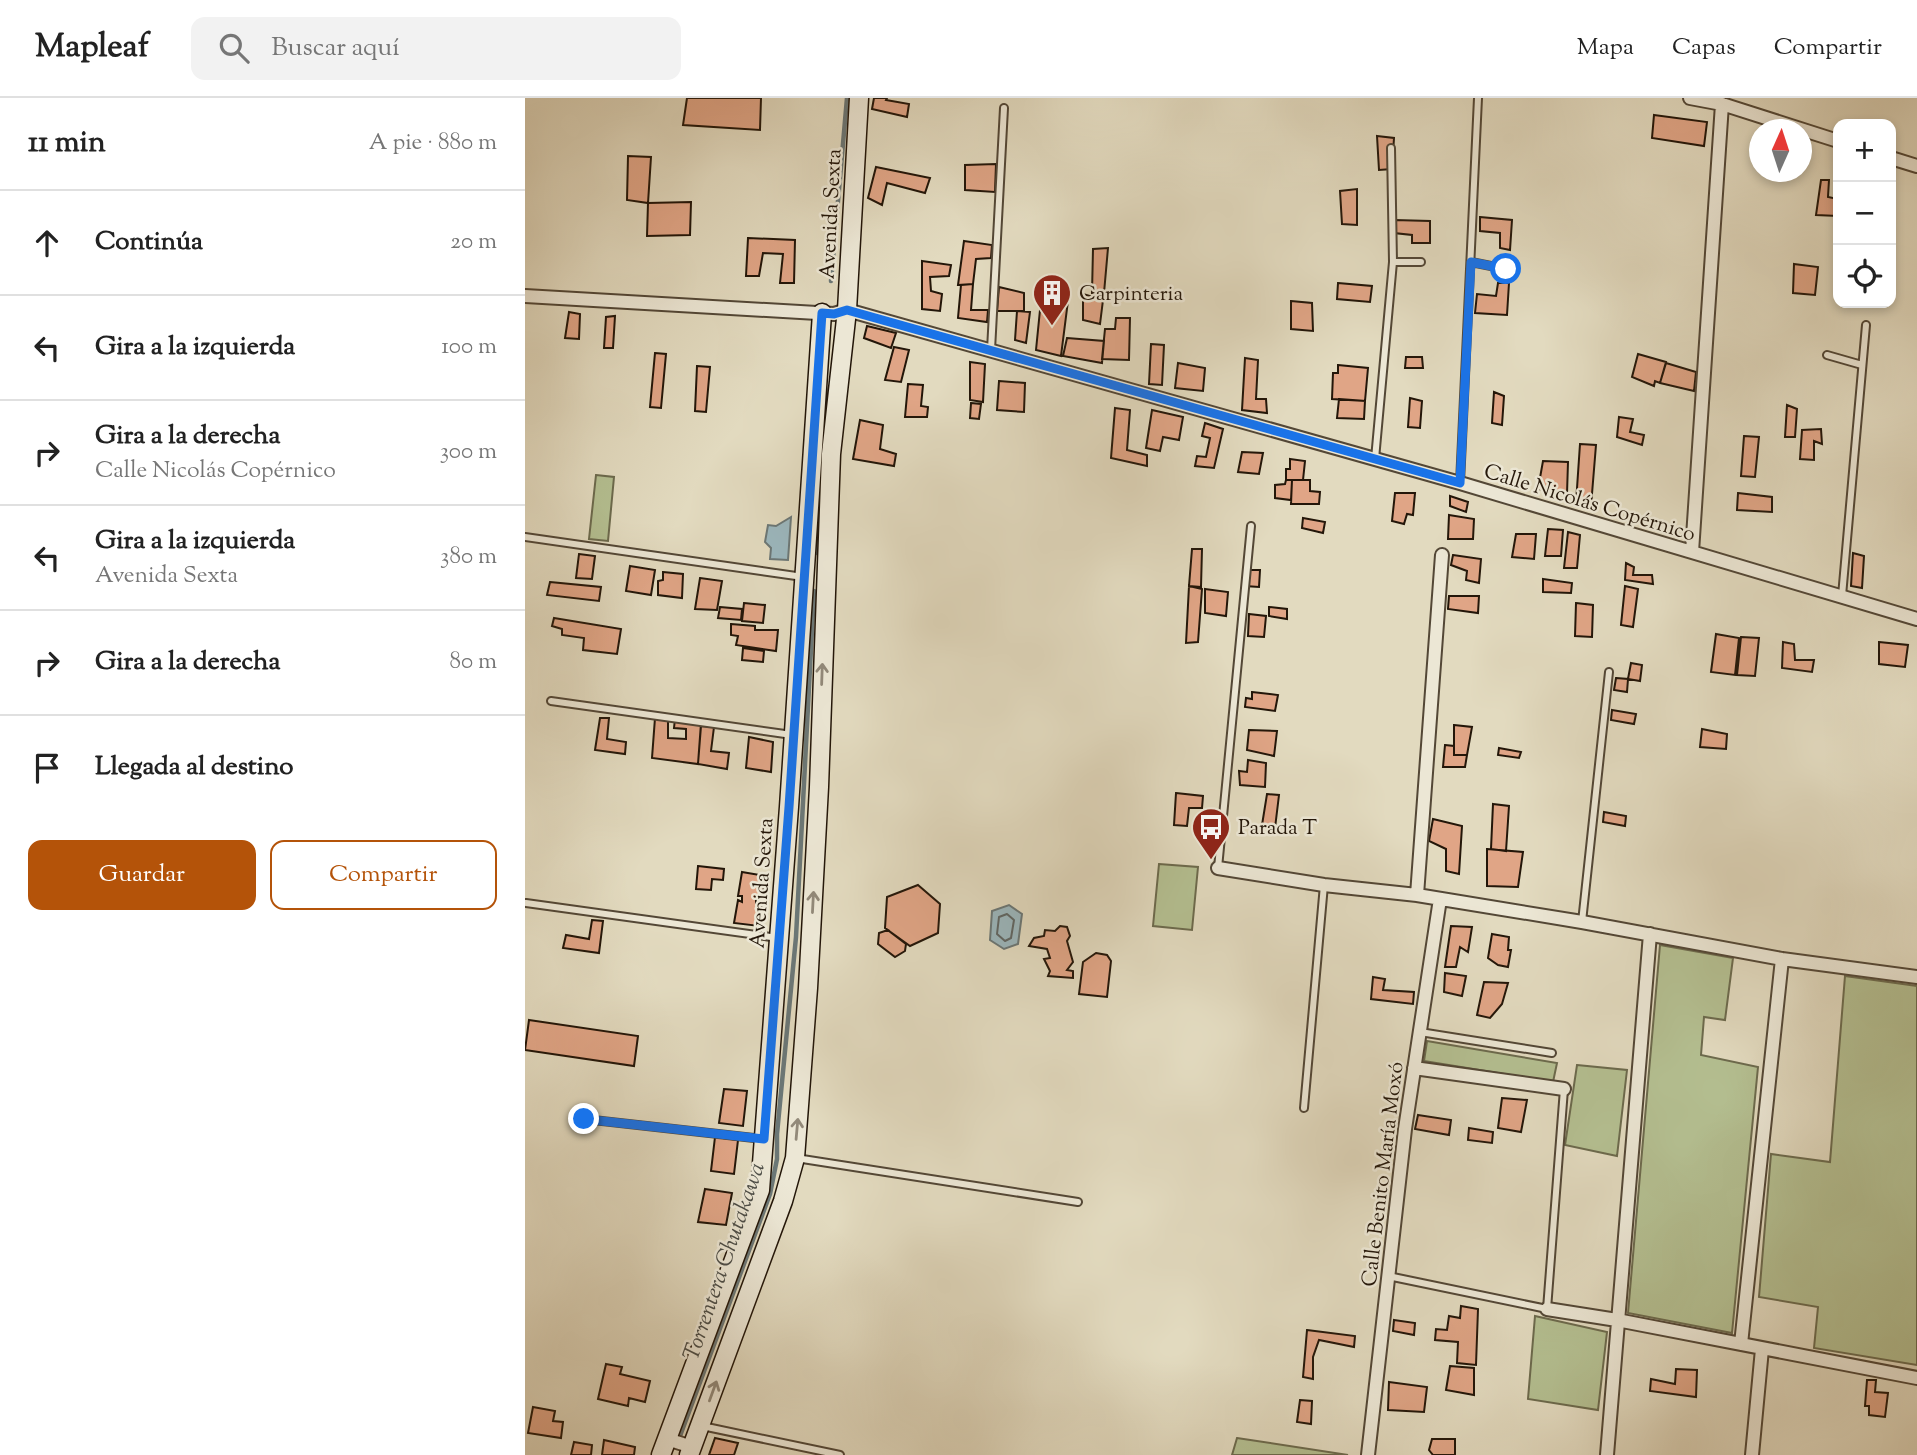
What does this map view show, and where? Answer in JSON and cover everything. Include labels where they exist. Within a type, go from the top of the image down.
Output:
[{"type":"street","name":"Avenida Sexta","points":[[676,1446],[700,1425],[783,1201],[795,1158],[815,868],[816,579],[834,312],[859,98]]},
{"type":"street","points":[[1690,98],[1722,104],[1833,139]]},
{"type":"street","points":[[1692,552],[1722,104]]},
{"type":"street","points":[[1896,160],[1917,166]]},
{"type":"street","name":"Calle Nicolás Copérnico","points":[[525,296],[834,312],[991,349],[1460,483],[1917,619]]},
{"type":"street","name":"Avenida Sexta","points":[[676,1446],[761,1190],[794,735],[831,454],[834,312]]},
{"type":"street","points":[[1417,895],[1442,555]]},
{"type":"street","points":[[1218,868],[1324,885],[1417,895],[1782,959],[1917,977]]},
{"type":"street","name":"Calle Benito María Moxó","points":[[1368,1455],[1414,1068],[1440,899]]},
{"type":"street","points":[[1607,1455],[1650,934]]},
{"type":"street","points":[[1741,1344],[1782,959]]},
{"type":"street","points":[[1414,1068],[1564,1089]]},
{"type":"street","points":[[1547,1309],[1917,1378]]},
{"type":"street","points":[[1752,1455],[1762,1349]]},
{"type":"lane","points":[[1460,483],[1478,98]]},
{"type":"lane","points":[[991,349],[1004,108]]},
{"type":"lane","points":[[1375,459],[1393,262],[1391,148]]},
{"type":"lane","points":[[1393,262],[1421,262]]},
{"type":"lane","points":[[1471,262],[1506,269]]},
{"type":"lane","points":[[1842,596],[1866,326]]},
{"type":"lane","points":[[1827,355],[1862,365]]},
{"type":"lane","points":[[1218,868],[1251,526]]},
{"type":"lane","points":[[525,537],[816,579]]},
{"type":"lane","points":[[1582,922],[1609,672]]},
{"type":"lane","points":[[551,701],[794,735]]},
{"type":"lane","points":[[1304,1108],[1324,885]]},
{"type":"lane","points":[[526,903],[780,938]]},
{"type":"lane","points":[[1420,1032],[1552,1053]]},
{"type":"lane","points":[[1388,1276],[1547,1309],[1564,1089]]},
{"type":"lane","points":[[584,1119],[764,1139]]},
{"type":"lane","points":[[795,1158],[1078,1202]]},
{"type":"lane","points":[[700,1425],[840,1455]]},
{"type":"green space","points":[[596,475],[614,477],[608,541],[589,539]]},
{"type":"green space","points":[[1159,864],[1198,867],[1192,930],[1153,926]]},
{"type":"green space","points":[[1660,945],[1733,958],[1725,1020],[1704,1017],[1701,1055],[1758,1067],[1732,1333],[1628,1313]]},
{"type":"green space","points":[[1845,976],[1917,986],[1917,1365],[1814,1348],[1818,1307],[1759,1297],[1771,1154],[1830,1162]]},
{"type":"green space","points":[[1427,1041],[1557,1063],[1553,1082],[1424,1061]]},
{"type":"green space","points":[[1577,1065],[1627,1070],[1617,1156],[1565,1145]]},
{"type":"green space","points":[[1535,1316],[1607,1332],[1598,1410],[1528,1399]]},
{"type":"green space","points":[[1237,1438],[1348,1455],[1232,1455]]},
{"type":"water","points":[[791,517],[788,560],[770,559],[771,548],[765,542],[768,525],[776,526]]},
{"type":"water","points":[[1009,905],[1022,914],[1018,944],[1004,949],[990,940],[992,911]]},
{"type":"building","points":[[687,98],[761,98],[760,130],[683,125]]},
{"type":"building","points":[[874,98],[887,98],[886,100],[909,104],[907,117],[872,109]]},
{"type":"building","points":[[1654,115],[1707,122],[1704,146],[1652,138]]},
{"type":"building","points":[[1377,136],[1394,138],[1392,169],[1379,170]]},
{"type":"building","points":[[628,156],[651,157],[648,203],[627,200]]},
{"type":"building","points":[[996,164],[995,192],[965,190],[965,165]]},
{"type":"building","points":[[876,167],[930,178],[925,193],[887,183],[882,205],[868,198]]},
{"type":"building","points":[[1821,180],[1829,180],[1828,197],[1833,198],[1833,216],[1816,215]]},
{"type":"building","points":[[1357,189],[1357,225],[1342,224],[1340,191]]},
{"type":"building","points":[[691,202],[690,235],[647,236],[648,203]]},
{"type":"building","points":[[1480,217],[1512,220],[1510,250],[1500,248],[1500,233],[1480,231]]},
{"type":"building","points":[[1394,220],[1430,221],[1430,243],[1412,243],[1412,235],[1394,233]]},
{"type":"building","points":[[748,238],[795,240],[794,283],[780,283],[783,254],[763,253],[759,276],[746,276]]},
{"type":"building","points":[[964,241],[992,245],[991,258],[976,259],[973,284],[958,285]]},
{"type":"building","points":[[1108,248],[1104,293],[1092,293],[1093,249]]},
{"type":"building","points":[[922,261],[951,265],[949,276],[930,277],[931,291],[942,294],[940,311],[922,309]]},
{"type":"building","points":[[1794,264],[1818,267],[1815,295],[1793,293]]},
{"type":"building","points":[[1338,283],[1372,286],[1370,302],[1337,299]]},
{"type":"building","points":[[1498,283],[1509,283],[1507,315],[1475,313],[1477,294],[1496,296]]},
{"type":"building","points":[[973,284],[971,310],[988,310],[987,322],[958,318],[961,285]]},
{"type":"building","points":[[999,287],[1024,293],[1024,311],[997,311]]},
{"type":"building","name":"Carpinteria","points":[[1042,290],[1069,293],[1061,356],[1036,350]]},
{"type":"building","points":[[1083,294],[1103,300],[1100,324],[1083,320]]},
{"type":"building","points":[[1291,301],[1312,303],[1313,331],[1291,329]]},
{"type":"building","points":[[1017,311],[1030,312],[1026,343],[1015,340]]},
{"type":"building","points":[[569,312],[580,314],[579,339],[565,338]]},
{"type":"building","points":[[615,316],[613,348],[604,348],[606,317]]},
{"type":"building","points":[[1116,318],[1130,318],[1129,360],[1102,359],[1105,329],[1115,329]]},
{"type":"building","points":[[867,326],[896,333],[891,348],[864,338]]},
{"type":"building","points":[[1067,338],[1104,341],[1102,363],[1063,356]]},
{"type":"building","points":[[1151,344],[1164,345],[1162,385],[1149,384]]},
{"type":"building","points":[[894,347],[909,350],[901,382],[885,380]]},
{"type":"building","points":[[655,353],[666,354],[661,408],[650,407]]},
{"type":"building","points":[[1638,354],[1666,362],[1660,383],[1655,381],[1654,386],[1632,377]]},
{"type":"building","points":[[1406,357],[1422,357],[1423,368],[1405,368]]},
{"type":"building","points":[[1245,358],[1258,360],[1256,399],[1266,399],[1267,413],[1242,410]]},
{"type":"building","points":[[970,362],[985,364],[983,402],[970,400]]},
{"type":"building","points":[[1178,363],[1205,368],[1203,391],[1175,388]]},
{"type":"building","points":[[1666,363],[1696,372],[1694,391],[1660,383]]},
{"type":"building","points":[[1338,365],[1368,368],[1365,401],[1332,399],[1333,373],[1338,373]]},
{"type":"building","points":[[697,366],[710,367],[706,412],[695,411]]},
{"type":"building","points":[[999,381],[1025,383],[1024,412],[997,410]]},
{"type":"building","points":[[908,384],[923,385],[921,406],[928,407],[927,417],[905,417]]},
{"type":"building","points":[[1494,392],[1504,396],[1502,425],[1492,423]]},
{"type":"building","points":[[1410,398],[1422,401],[1420,428],[1408,427]]},
{"type":"building","points":[[1339,399],[1365,401],[1364,419],[1337,418]]},
{"type":"building","points":[[971,403],[981,404],[979,419],[970,418]]},
{"type":"building","points":[[1787,405],[1797,409],[1795,437],[1785,437]]},
{"type":"building","points":[[1115,408],[1130,410],[1127,450],[1147,455],[1147,466],[1111,458]]},
{"type":"building","points":[[1152,410],[1183,417],[1179,440],[1163,437],[1160,451],[1146,448]]},
{"type":"building","points":[[1619,417],[1633,419],[1630,432],[1644,435],[1642,445],[1617,437]]},
{"type":"building","points":[[860,420],[883,425],[880,449],[896,454],[894,466],[853,459]]},
{"type":"building","points":[[1205,423],[1223,429],[1214,468],[1195,466],[1197,456],[1206,457],[1210,438],[1202,436]]},
{"type":"building","points":[[1821,429],[1822,444],[1814,441],[1814,460],[1800,459],[1802,430]]},
{"type":"building","points":[[1744,436],[1759,437],[1755,477],[1741,476]]},
{"type":"building","points":[[1580,444],[1596,445],[1591,506],[1576,503]]},
{"type":"building","points":[[1242,452],[1263,453],[1259,474],[1238,472]]},
{"type":"building","points":[[1290,459],[1305,461],[1303,480],[1286,480]]},
{"type":"building","points":[[1543,461],[1568,462],[1567,494],[1538,489]]},
{"type":"building","points":[[1286,480],[1292,480],[1291,500],[1275,498],[1275,485],[1285,484]]},
{"type":"building","points":[[1292,480],[1310,480],[1310,491],[1320,492],[1319,504],[1291,504]]},
{"type":"building","points":[[1395,493],[1415,493],[1413,515],[1407,514],[1404,524],[1392,521]]},
{"type":"building","points":[[1738,493],[1772,497],[1772,512],[1737,510]]},
{"type":"building","points":[[1450,496],[1468,502],[1466,512],[1450,506]]},
{"type":"building","points":[[1449,515],[1474,519],[1473,539],[1448,539]]},
{"type":"building","points":[[1303,518],[1325,522],[1323,533],[1302,528]]},
{"type":"building","points":[[1548,529],[1563,530],[1561,556],[1545,556]]},
{"type":"building","points":[[1568,532],[1580,535],[1577,568],[1564,568]]},
{"type":"building","points":[[1516,534],[1536,534],[1534,559],[1512,557]]},
{"type":"building","points":[[1192,549],[1202,549],[1201,587],[1189,586]]},
{"type":"building","points":[[1853,553],[1864,556],[1862,588],[1851,586]]},
{"type":"building","points":[[579,554],[595,556],[592,579],[576,578]]},
{"type":"building","points":[[1453,555],[1481,559],[1479,583],[1466,580],[1467,571],[1451,565]]},
{"type":"building","points":[[1626,563],[1634,567],[1633,575],[1652,575],[1653,584],[1625,580]]},
{"type":"building","points":[[630,566],[655,570],[651,595],[626,591]]},
{"type":"building","points":[[1247,570],[1260,570],[1259,587],[1245,586]]},
{"type":"building","points":[[663,572],[683,574],[682,598],[658,595],[658,581],[663,580]]},
{"type":"building","points":[[700,578],[722,581],[717,610],[695,609]]},
{"type":"building","points":[[1543,579],[1572,583],[1571,593],[1543,592]]},
{"type":"building","points":[[550,582],[601,587],[599,601],[547,595]]},
{"type":"building","points":[[1189,586],[1202,589],[1198,642],[1186,643]]},
{"type":"building","points":[[1625,586],[1638,589],[1633,627],[1621,625]]},
{"type":"building","points":[[1205,589],[1228,592],[1226,616],[1205,613]]},
{"type":"building","points":[[1449,596],[1479,596],[1478,613],[1448,609]]},
{"type":"building","points":[[744,603],[765,605],[763,623],[742,621]]},
{"type":"building","points":[[1576,603],[1593,605],[1592,637],[1575,636]]},
{"type":"building","points":[[720,607],[742,609],[741,620],[718,618]]},
{"type":"building","points":[[1269,607],[1287,609],[1287,619],[1269,616]]},
{"type":"building","points":[[1249,614],[1266,616],[1264,637],[1248,636]]},
{"type":"building","points":[[554,618],[621,629],[617,654],[583,650],[584,638],[562,635],[562,629],[552,626]]},
{"type":"building","points":[[731,624],[755,626],[755,630],[778,630],[776,651],[736,645],[738,636],[731,635]]},
{"type":"building","points":[[1716,634],[1739,638],[1735,675],[1711,672]]},
{"type":"building","points":[[1741,637],[1759,638],[1755,676],[1737,675]]},
{"type":"building","points":[[1783,642],[1794,644],[1795,660],[1814,660],[1812,672],[1782,668]]},
{"type":"building","points":[[1879,642],[1908,645],[1905,667],[1879,664]]},
{"type":"building","points":[[743,648],[764,651],[763,662],[742,660]]},
{"type":"building","points":[[1631,663],[1642,665],[1640,681],[1628,679]]},
{"type":"building","points":[[1616,678],[1628,679],[1627,692],[1614,690]]},
{"type":"building","points":[[1252,692],[1278,695],[1275,711],[1245,707],[1246,698],[1252,699]]},
{"type":"building","points":[[1612,710],[1636,714],[1634,724],[1611,720]]},
{"type":"building","points":[[600,718],[609,718],[607,739],[626,742],[625,754],[595,750]]},
{"type":"building","points":[[655,718],[668,720],[668,738],[686,739],[686,729],[674,728],[675,719],[701,723],[698,764],[652,758]]},
{"type":"building","points":[[1454,725],[1472,727],[1467,755],[1454,755]]},
{"type":"building","points":[[701,726],[714,727],[711,751],[729,753],[727,769],[698,764]]},
{"type":"building","points":[[1702,729],[1727,734],[1726,749],[1700,747]]},
{"type":"building","points":[[1249,730],[1277,731],[1274,756],[1247,750]]},
{"type":"building","points":[[749,737],[773,742],[771,772],[746,768]]},
{"type":"building","points":[[1445,745],[1454,746],[1454,755],[1467,755],[1465,767],[1443,767]]},
{"type":"building","points":[[1499,748],[1521,752],[1519,758],[1498,755]]},
{"type":"building","points":[[1248,760],[1266,763],[1265,787],[1240,785],[1239,771],[1247,772]]},
{"type":"building","points":[[1176,793],[1203,796],[1202,808],[1189,808],[1187,826],[1174,825]]},
{"type":"building","points":[[1267,794],[1279,795],[1275,828],[1262,825]]},
{"type":"building","points":[[1493,804],[1509,806],[1506,851],[1491,849]]},
{"type":"building","points":[[1604,812],[1626,816],[1625,826],[1603,822]]},
{"type":"building","points":[[1433,819],[1462,826],[1459,874],[1446,871],[1446,849],[1429,841]]},
{"type":"building","points":[[1487,849],[1523,852],[1518,887],[1487,886]]},
{"type":"building","points":[[698,866],[724,869],[723,880],[712,879],[711,890],[696,889]]},
{"type":"building","points":[[742,872],[765,876],[762,898],[756,897],[756,903],[762,904],[759,926],[734,923],[738,900],[742,902],[742,896],[738,896]]},
{"type":"building","points":[[918,885],[940,904],[938,933],[910,946],[885,928],[887,897]]},
{"type":"building","points":[[592,920],[603,921],[599,953],[563,948],[566,935],[589,939]]},
{"type":"building","points":[[1060,926],[1067,927],[1070,936],[1067,941],[1073,962],[1067,970],[1073,971],[1073,978],[1048,976],[1050,971],[1044,959],[1050,958],[1047,949],[1029,946],[1034,938],[1044,936],[1045,930],[1055,931]]},
{"type":"building","points":[[1451,926],[1472,927],[1468,952],[1460,947],[1456,967],[1445,967]]},
{"type":"building","points":[[888,930],[906,944],[905,951],[895,957],[878,944],[879,933]]},
{"type":"building","points":[[1492,934],[1509,937],[1508,950],[1511,950],[1508,967],[1498,965],[1488,958]]},
{"type":"building","points":[[1096,953],[1107,955],[1111,961],[1107,997],[1079,994],[1083,962]]},
{"type":"building","points":[[1445,973],[1466,976],[1462,996],[1444,992]]},
{"type":"building","points":[[1373,977],[1385,979],[1383,990],[1414,992],[1413,1004],[1371,999]]},
{"type":"building","points":[[1484,982],[1508,983],[1502,1004],[1490,1018],[1477,1015]]},
{"type":"building","points":[[529,1020],[638,1036],[634,1066],[525,1050]]},
{"type":"building","points":[[724,1089],[747,1091],[743,1126],[719,1123]]},
{"type":"building","points":[[1502,1098],[1527,1100],[1521,1132],[1498,1128]]},
{"type":"building","points":[[1418,1115],[1451,1120],[1449,1135],[1415,1129]]},
{"type":"building","points":[[1469,1128],[1493,1132],[1492,1143],[1468,1140]]},
{"type":"building","points":[[715,1137],[738,1140],[734,1174],[711,1171]]},
{"type":"building","points":[[705,1189],[732,1193],[726,1225],[698,1222]]},
{"type":"building","points":[[1461,1306],[1478,1309],[1476,1365],[1457,1363],[1458,1342],[1435,1340],[1436,1329],[1447,1330],[1449,1316],[1460,1318]]},
{"type":"building","points":[[1394,1320],[1415,1323],[1414,1335],[1393,1331]]},
{"type":"building","points":[[1307,1330],[1355,1336],[1354,1347],[1319,1340],[1313,1357],[1313,1379],[1303,1377]]},
{"type":"building","points":[[606,1364],[622,1367],[620,1374],[650,1381],[645,1402],[629,1398],[628,1406],[598,1399]]},
{"type":"building","points":[[1450,1366],[1474,1368],[1474,1395],[1446,1390]]},
{"type":"building","points":[[1676,1369],[1697,1370],[1696,1397],[1650,1391],[1651,1379],[1675,1384]]},
{"type":"building","points":[[1867,1380],[1876,1380],[1875,1392],[1888,1393],[1885,1417],[1869,1415],[1869,1406],[1865,1406]]},
{"type":"building","points":[[1389,1382],[1427,1387],[1424,1412],[1388,1410]]},
{"type":"building","points":[[1300,1400],[1312,1401],[1311,1424],[1297,1422]]},
{"type":"building","points":[[533,1407],[555,1411],[553,1421],[563,1422],[561,1438],[528,1433]]},
{"type":"building","points":[[715,1438],[738,1443],[734,1455],[709,1455]]},
{"type":"building","points":[[1432,1439],[1455,1439],[1455,1455],[1433,1455],[1429,1450]]},
{"type":"building","points":[[604,1440],[635,1447],[634,1455],[602,1455]]},
{"type":"building","points":[[574,1442],[592,1445],[591,1455],[571,1455]]},
{"type":"waterway","name":"Torrentera Chutakawa","points":[[831,281],[847,98]]},
{"type":"waterway","name":"Torrentera Chutakawa","points":[[817,553],[824,415]]},
{"type":"waterway","name":"Torrentera Chutakawa","points":[[680,1436],[770,1194],[777,1159],[777,1134],[796,937],[814,591]]},
{"type":"place","name":"Carpinteria","points":[[1052,327]]},
{"type":"place","name":"Parada T","points":[[1211,861]]},
{"type":"route","points":[[584,1119],[764,1139],[822,313],[834,314],[847,310],[1460,483],[1471,262],[1506,269]]}]
